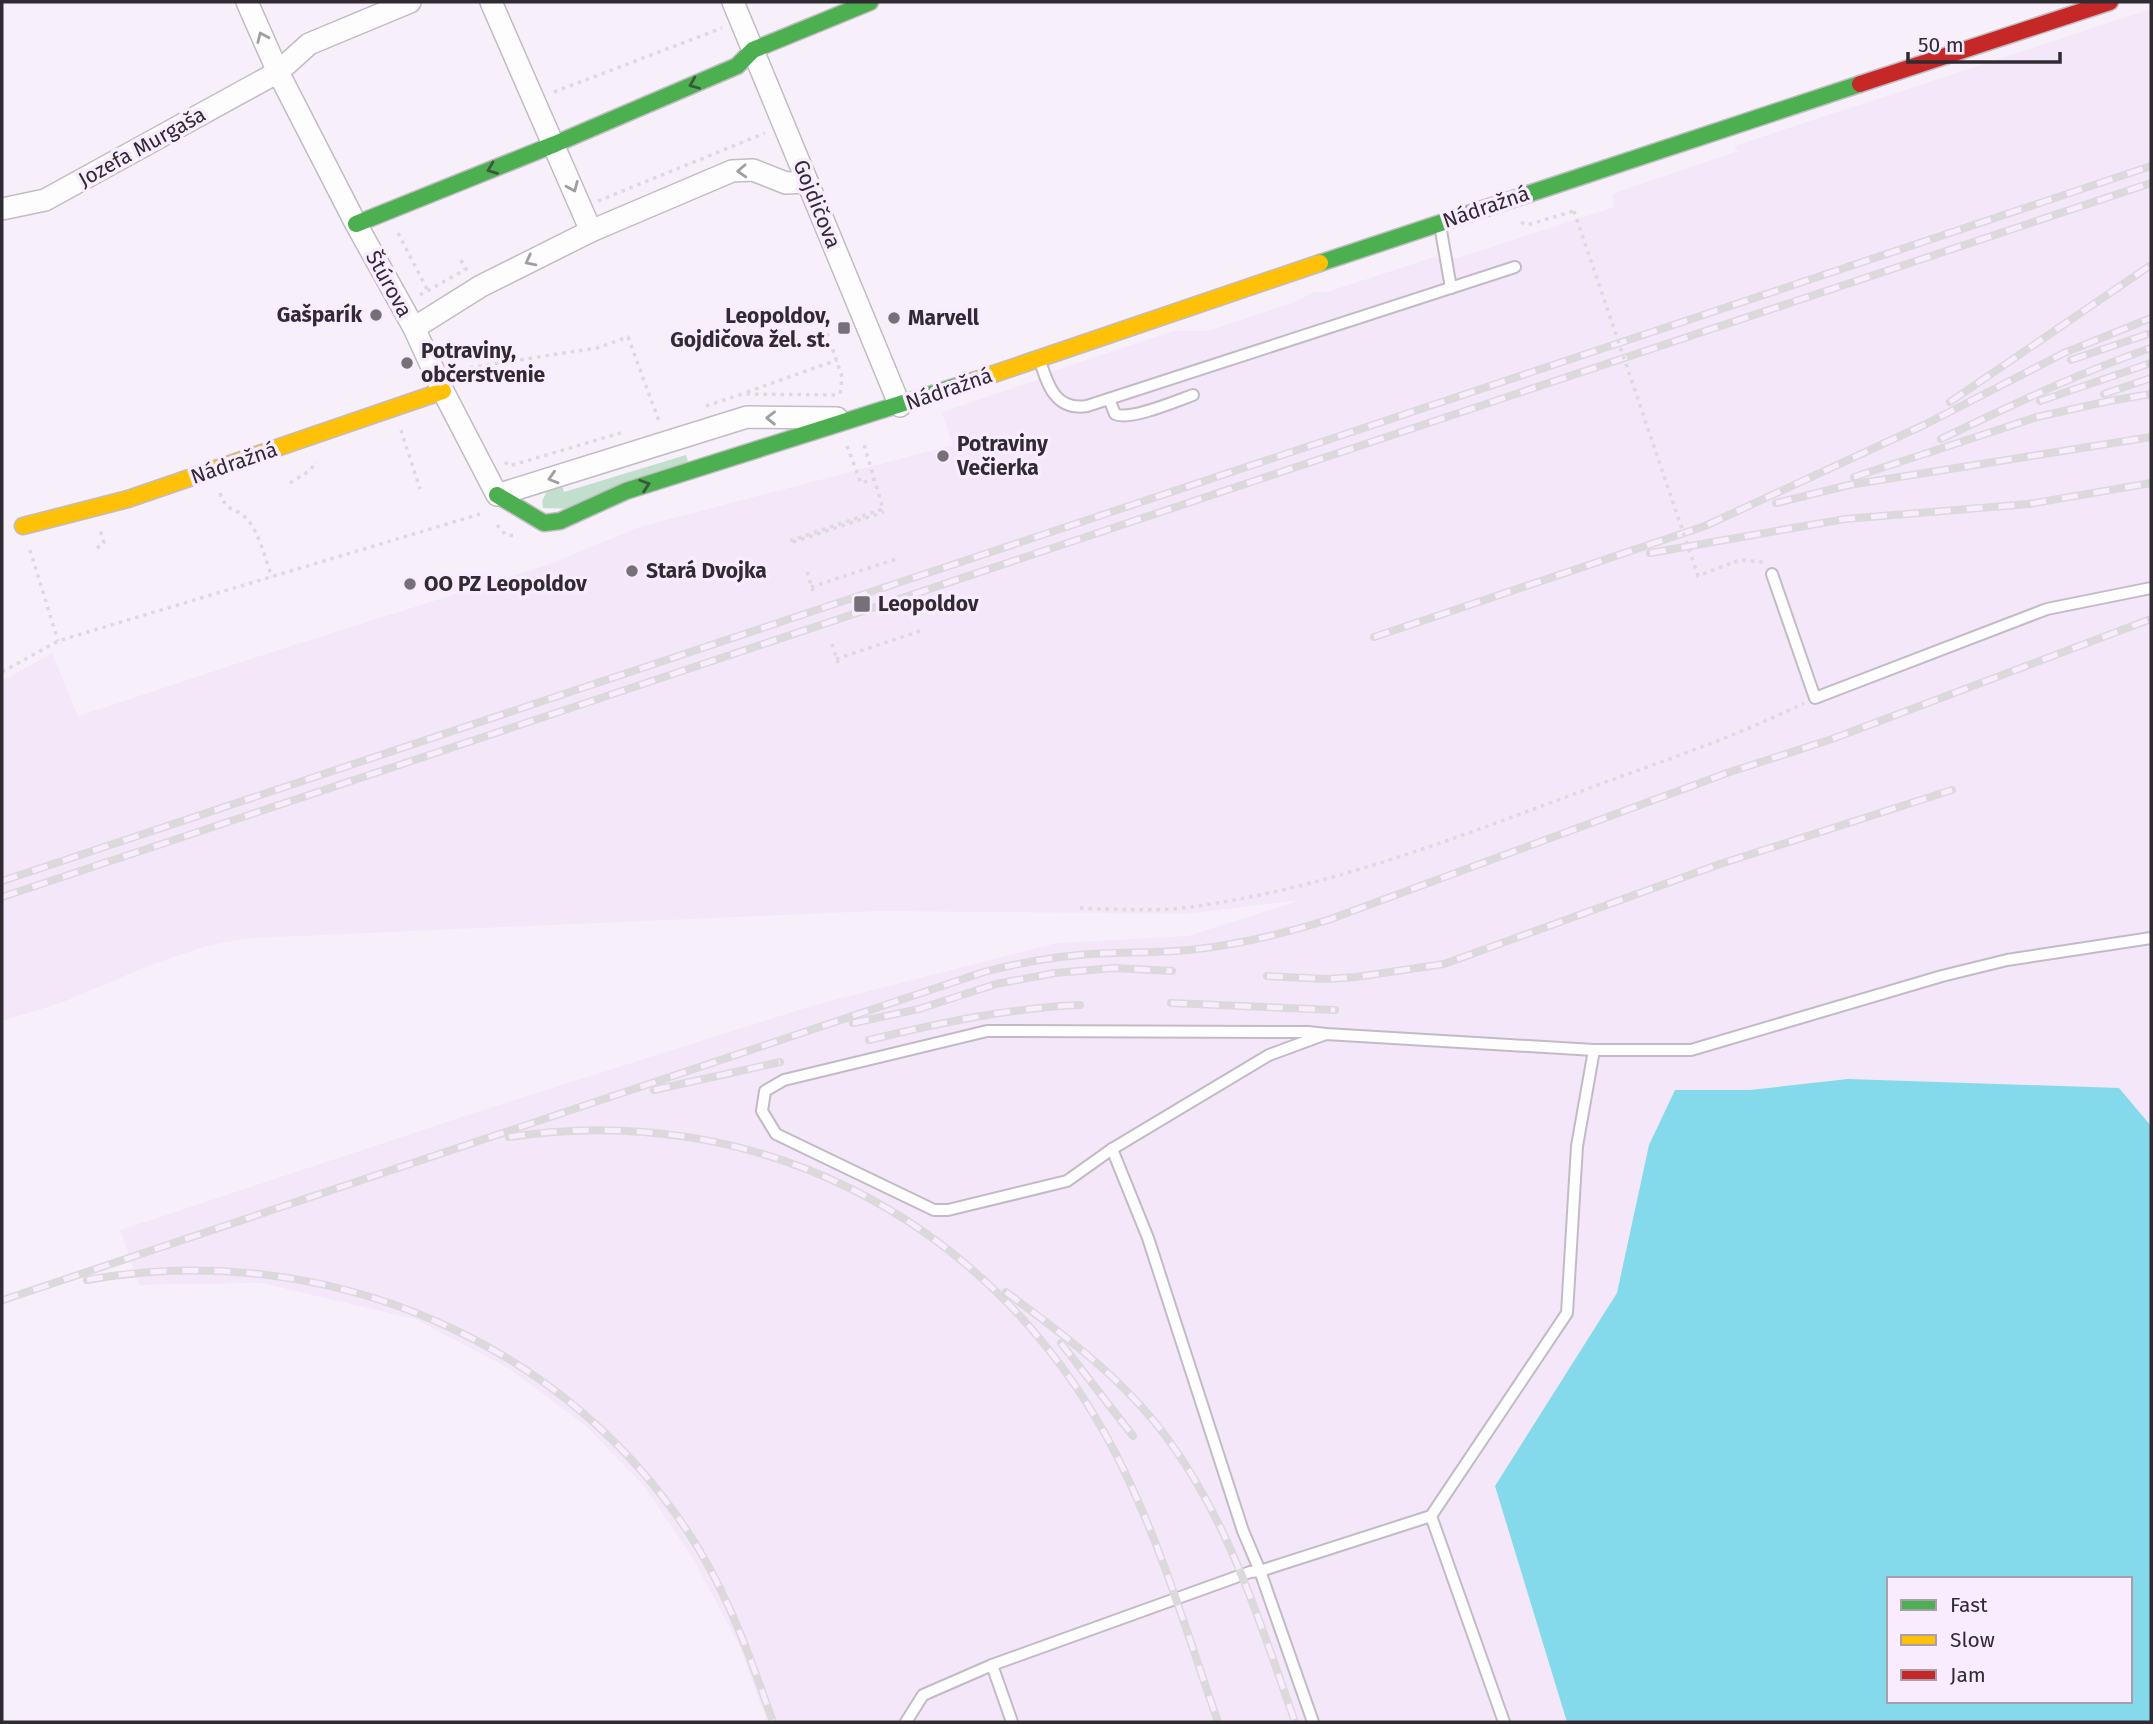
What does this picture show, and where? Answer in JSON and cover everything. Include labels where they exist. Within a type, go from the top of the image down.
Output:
[{"type":"street","name":"Štúrova","points":[[247,2],[278,72],[356,224],[414,328],[450,385],[497,495]]},
{"type":"street","points":[[491,2],[591,231]]},
{"type":"street","name":"Gojdičova","points":[[733,2],[900,406]]},
{"type":"street","name":"Štúrova","points":[[356,224],[555,144],[737,66],[753,50],[870,2]]},
{"type":"street","name":"Nádražná","points":[[497,495],[544,523],[560,521],[626,491],[900,406],[1440,222],[2110,2]]},
{"type":"street","points":[[278,72],[309,44],[404,3]]},
{"type":"street","name":"Jozefa Murgaša","points":[[2,209],[44,200],[278,72]]},
{"type":"street","points":[[414,328],[481,286],[591,231],[732,171],[753,170],[786,183],[807,182]]},
{"type":"street","name":"Nádražná","points":[[23,526],[128,499],[393,408],[450,385]]},
{"type":"street","name":"Nádražná","points":[[497,495],[747,417],[822,419],[864,416]]},
{"type":"lane","points":[[1440,222],[1451,288]]},
{"type":"lane","points":[[1039,359],[1051,390],[1058,400],[1068,406],[1087,406],[1515,267]]},
{"type":"lane","points":[[1109,398],[1115,414],[1121,417],[1193,395]]},
{"type":"lane","points":[[1773,574],[1815,698],[2047,609],[2151,588]]},
{"type":"lane","points":[[1325,1034],[1269,1055],[1112,1149],[1067,1181],[948,1210],[934,1210],[776,1135],[761,1111],[765,1091],[784,1080],[987,1031],[1294,1032],[1594,1050],[1691,1050],[2007,960],[2151,938]]},
{"type":"lane","points":[[906,1722],[923,1695],[992,1665],[1250,1572],[1431,1516],[1567,1313],[1577,1146],[1594,1050]]},
{"type":"lane","points":[[1112,1149],[1147,1238],[1243,1531],[1260,1571],[1313,1722]]},
{"type":"lane","points":[[1431,1516],[1504,1722]]},
{"type":"lane","points":[[992,1665],[1012,1722]]},
{"type":"path","points":[[535,99],[722,28]]},
{"type":"path","points":[[582,208],[765,133]]},
{"type":"path","points":[[730,140],[733,146]]},
{"type":"path","points":[[684,159],[687,165]]},
{"type":"path","points":[[644,175],[647,181]]},
{"type":"path","points":[[1527,225],[1574,211],[1698,576],[1734,562],[1759,561],[1768,565],[1773,574]]},
{"type":"path","points":[[461,260],[466,269]]},
{"type":"path","points":[[819,309],[842,377],[838,395],[843,400]]},
{"type":"path","points":[[450,385],[449,370],[597,348],[628,337],[659,421]]},
{"type":"path","points":[[741,394],[837,360]]},
{"type":"path","points":[[393,408],[408,445],[420,489]]},
{"type":"path","points":[[863,442],[869,433],[864,416]]},
{"type":"path","points":[[500,458],[509,466],[634,429]]},
{"type":"path","points":[[793,542],[792,540],[883,509],[863,442]]},
{"type":"path","points":[[863,442],[846,443],[861,484],[874,479]]},
{"type":"path","points":[[212,470],[221,505],[247,519],[256,534],[272,577]]},
{"type":"path","points":[[2,672],[58,641],[484,512],[497,495]]},
{"type":"path","points":[[793,542],[884,512]]},
{"type":"path","points":[[23,526],[58,641]]},
{"type":"path","points":[[793,542],[796,548]]},
{"type":"path","points":[[807,572],[812,589],[899,558]]},
{"type":"path","points":[[832,644],[837,661],[923,630]]},
{"type":"path","points":[[1080,908],[1163,910],[1191,907],[1292,887],[1396,858],[1457,839],[1705,746],[1770,720],[1815,698]]},
{"type":"shaded area","points":[[2151,9],[2151,1722],[767,1722],[740,1647],[693,1559],[645,1487],[587,1427],[510,1369],[415,1319],[261,1283],[139,1285],[120,1230],[508,1102],[818,1004],[1057,943],[1188,936],[1301,900],[1186,914],[876,911],[252,938],[210,945],[148,966],[61,1003],[2,1021],[2,681],[52,653],[78,716],[550,564],[639,527],[953,445],[942,412],[1173,331],[1208,331],[1292,303],[1315,292],[1327,292],[1434,257],[1458,258],[1614,207],[1612,194],[1738,151],[1734,146]]},
{"type":"green space","points":[[686,455],[688,462],[576,509],[543,508],[542,501],[551,483],[563,488],[564,492]]},
{"type":"water","points":[[1848,1079],[2119,1088],[2151,1126],[2151,1722],[1567,1722],[1495,1486],[1617,1293],[1649,1145],[1675,1090],[1750,1090]]},
{"type":"railway","points":[[2,881],[2151,166]]},
{"type":"railway","points":[[2,897],[2151,183]]},
{"type":"railway","points":[[1950,402],[2151,265]]},
{"type":"railway","points":[[1374,637],[1705,526],[1926,424],[2064,353],[2151,318]]},
{"type":"railway","points":[[2071,360],[2151,333]]},
{"type":"railway","points":[[1941,439],[2071,379],[2151,348]]},
{"type":"railway","points":[[2040,401],[2151,363]]},
{"type":"railway","points":[[2104,394],[2151,378]]},
{"type":"railway","points":[[1854,477],[2037,417],[2151,394]]},
{"type":"railway","points":[[1776,503],[1849,485],[2151,437]]},
{"type":"railway","points":[[1650,553],[1845,519],[2029,504],[2151,483]]},
{"type":"railway","points":[[3,1300],[984,972],[1067,956],[1214,947],[1328,920],[1727,773],[1832,739],[2151,619]]},
{"type":"railway","points":[[1267,976],[1328,979],[1444,964],[1720,864],[1952,790]]},
{"type":"railway","points":[[853,1023],[919,1009],[996,984],[1055,973],[1114,968],[1172,971]]},
{"type":"railway","points":[[1171,1003],[1335,1010]]},
{"type":"railway","points":[[869,1040],[974,1017],[1080,1005]]},
{"type":"railway","points":[[654,1090],[780,1062]]},
{"type":"railway","points":[[509,1137],[600,1130],[688,1137],[773,1157],[853,1190],[927,1234],[994,1290],[1053,1356],[1104,1432],[1154,1538],[1218,1722]]},
{"type":"railway","points":[[87,1280],[176,1271],[264,1275],[351,1291],[434,1320],[512,1361],[583,1413],[645,1475],[698,1548],[731,1611],[773,1722]]},
{"type":"railway","points":[[1006,1292],[1112,1377],[1132,1396],[1167,1438],[1209,1504],[1226,1539],[1242,1575],[1295,1722]]},
{"type":"railway","points":[[1061,1343],[1133,1436]]},
{"type":"traffic: fast","points":[[356,224],[555,144],[737,66],[753,50],[870,2]]},
{"type":"traffic: fast","points":[[1320,263],[1860,84]]},
{"type":"traffic: fast","points":[[497,495],[544,523],[560,521],[626,491],[973,381]]},
{"type":"traffic: slow","points":[[973,381],[1320,263]]},
{"type":"traffic: slow","points":[[23,526],[128,499],[443,391]]},
{"type":"traffic: jam","points":[[1860,84],[2110,2]]},
{"type":"place","name":"Gašparík","points":[[376,315]]},
{"type":"place","name":"Marvell","points":[[894,318]]},
{"type":"place","name":"Leopoldov, Gojdičova žel. st.","points":[[844,328]]},
{"type":"place","name":"Potraviny, občerstvenie","points":[[407,363]]},
{"type":"place","name":"Potraviny Večierka","points":[[943,456]]},
{"type":"place","name":"Stará Dvojka","points":[[632,571]]},
{"type":"place","name":"OO PZ Leopoldov","points":[[410,584]]},
{"type":"place","name":"Leopoldov","points":[[862,604]]}]
